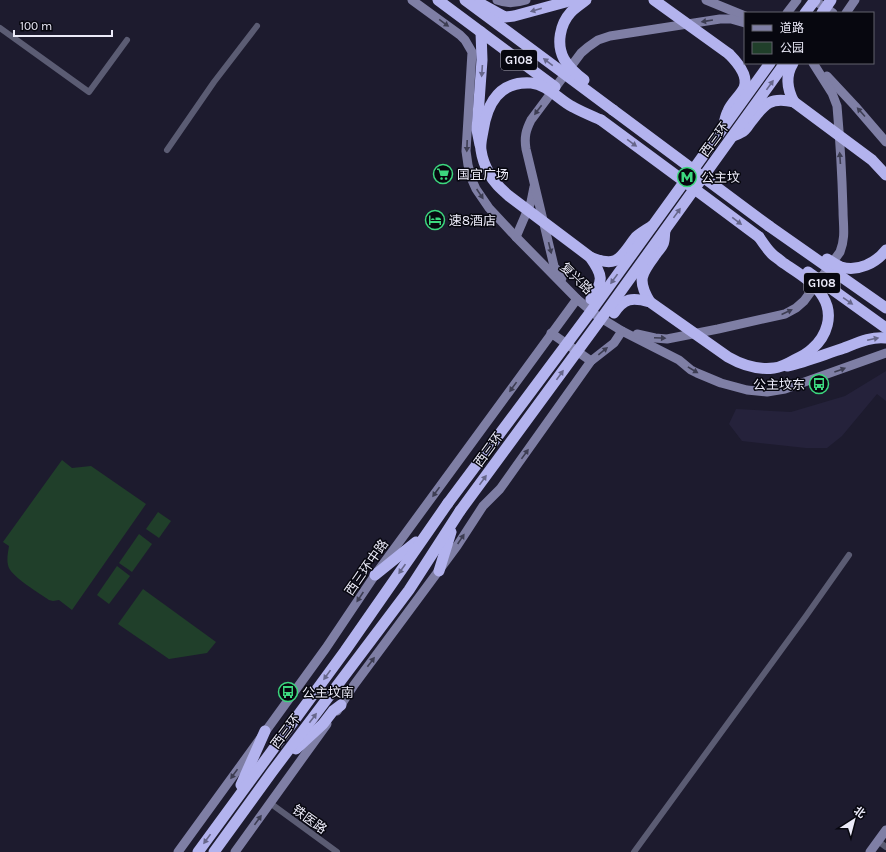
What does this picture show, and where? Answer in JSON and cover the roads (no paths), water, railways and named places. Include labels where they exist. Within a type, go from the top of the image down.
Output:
[{"type":"highway","name":"G108","points":[[438,0],[759,237],[886,328]]},
{"type":"highway","name":"G108","points":[[465,0],[769,226],[886,308]]},
{"type":"highway","points":[[474,0],[505,16],[514,16],[574,0]]},
{"type":"highway","points":[[586,0],[572,12],[565,22],[562,28],[560,46],[564,59],[574,72],[595,88],[613,110]]},
{"type":"highway","points":[[654,0],[729,54],[744,61]]},
{"type":"highway","points":[[807,12],[815,0]]},
{"type":"highway","points":[[823,12],[831,0]]},
{"type":"highway","points":[[481,32],[482,60],[478,130],[486,166],[489,174],[499,187],[590,257],[601,262],[621,258],[637,236],[654,225]]},
{"type":"highway","points":[[722,130],[728,111],[744,87],[745,82],[744,74],[740,67],[729,54]]},
{"type":"highway","name":"西三环","points":[[198,852],[345,651],[448,503],[589,314],[769,64]]},
{"type":"highway","name":"西三环","points":[[214,852],[272,772],[410,590],[458,513],[665,231],[784,64]]},
{"type":"highway","points":[[792,64],[789,70],[787,84],[789,94],[794,102],[872,160],[886,175]]},
{"type":"highway","points":[[481,148],[484,124],[490,105],[502,92],[516,84],[537,84],[544,87],[573,107],[601,120]]},
{"type":"highway","points":[[733,136],[744,132],[763,106],[767,103],[777,100],[794,102]]},
{"type":"highway","points":[[769,226],[790,232],[835,264],[842,267],[854,268],[866,266],[876,260],[886,250]]},
{"type":"highway","points":[[650,302],[644,290],[642,277],[644,271],[663,244],[665,231]]},
{"type":"highway","points":[[759,237],[772,255],[811,283],[818,290],[824,297],[827,306],[828,315],[826,329],[819,342],[805,355],[782,366]]},
{"type":"highway","points":[[589,314],[591,300],[600,284],[600,276],[597,267],[590,257]]},
{"type":"highway","points":[[598,323],[611,316],[623,302],[636,299],[650,302],[736,362],[758,368],[801,363],[874,338],[886,338]]},
{"type":"highway","points":[[438,571],[458,513]]},
{"type":"highway","points":[[375,575],[426,534]]},
{"type":"highway","points":[[272,772],[323,724],[333,711],[341,705]]},
{"type":"highway","points":[[233,804],[265,731]]},
{"type":"street","name":"复兴路","points":[[412,0],[460,35],[465,40],[472,52],[466,151],[468,165],[476,189],[489,208],[516,237],[577,299],[596,315],[679,360],[697,373],[721,383],[747,390],[767,392],[785,389],[886,353]]},
{"type":"street","points":[[497,0],[504,3],[513,3],[526,0]]},
{"type":"street","points":[[706,0],[744,16]]},
{"type":"street","points":[[788,12],[797,0]]},
{"type":"street","points":[[815,0],[832,12]]},
{"type":"street","points":[[847,12],[855,0]]},
{"type":"street","points":[[577,299],[554,266],[534,186],[525,141],[527,127],[531,120],[577,58],[598,40],[610,36],[720,19],[731,19],[744,23]]},
{"type":"street","points":[[167,150],[208,91],[257,26]]},
{"type":"street","points":[[0,28],[89,92],[127,40]]},
{"type":"street","points":[[815,64],[855,106],[886,142]]},
{"type":"street","points":[[235,852],[354,685],[457,546],[483,506],[500,489],[591,361],[614,343],[622,330],[655,338],[667,339],[785,314],[796,308],[804,301],[840,252],[844,237],[837,106],[832,93],[815,64]]},
{"type":"street","points":[[516,237],[530,202],[534,186]]},
{"type":"street","name":"西三环中路","points":[[178,852],[326,648],[375,575],[577,299]]},
{"type":"street","points":[[551,333],[591,361]]},
{"type":"street","points":[[634,852],[849,555]]},
{"type":"street","name":"铁医路","points":[[270,803],[337,852]]},
{"type":"street","points":[[870,852],[886,830]]},
{"type":"street","points":[[878,841],[886,847]]},
{"type":"place","name":"国宜广场","points":[[443,174]]},
{"type":"place","name":"公主坟","points":[[687,177]]},
{"type":"place","name":"速8酒店","points":[[435,220]]},
{"type":"place","name":"公主坟东","points":[[819,384]]},
{"type":"place","name":"公主坟南","points":[[288,692]]}]
